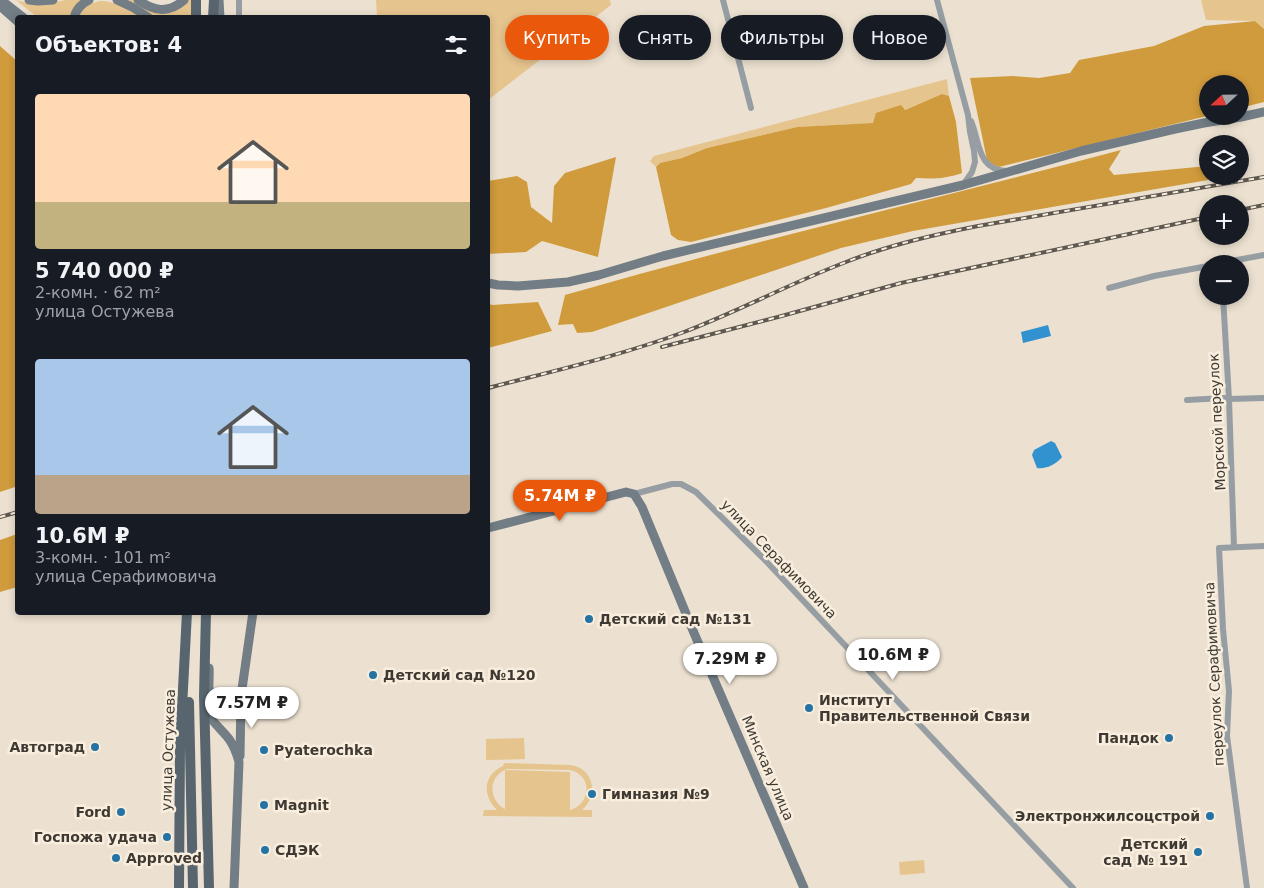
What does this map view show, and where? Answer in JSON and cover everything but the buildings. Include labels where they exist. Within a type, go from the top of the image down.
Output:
[{"type":"main road","points":[[196,0],[196,15]]},
{"type":"main road","points":[[213,15],[214,0]]},
{"type":"main road","name":"улица Остужева","points":[[179,888],[180,746],[187,615]]},
{"type":"main road","points":[[206,615],[204,696],[209,888]]},
{"type":"main road","points":[[187,626],[193,888]]},
{"type":"street","points":[[0,0],[20,15]]},
{"type":"street","points":[[29,0],[54,0]]},
{"type":"street","points":[[75,15],[78,8],[89,0]]},
{"type":"street","points":[[118,0],[144,15]]},
{"type":"street","points":[[138,0],[150,7],[161,10],[176,6],[184,0]]},
{"type":"street","points":[[219,0],[220,15]]},
{"type":"street","points":[[238,15],[239,0]]},
{"type":"street","points":[[723,0],[751,108]]},
{"type":"street","points":[[937,0],[968,114],[984,159],[996,169],[1011,171]]},
{"type":"street","points":[[0,6],[15,19]]},
{"type":"street","points":[[490,284],[518,286],[568,282],[663,256],[962,184],[1081,151],[1160,132],[1264,112]]},
{"type":"street","points":[[962,184],[972,172],[975,162],[968,114]]},
{"type":"street","points":[[1249,258],[1264,255]]},
{"type":"street","points":[[1109,288],[1154,276],[1199,268]]},
{"type":"street","name":"Морской переулок","points":[[1224,305],[1234,547]]},
{"type":"street","points":[[1187,400],[1264,398]]},
{"type":"street","name":"улица Серафимовича","points":[[634,494],[672,484],[681,484],[696,492],[770,565],[1074,888]]},
{"type":"street","points":[[490,527],[626,492],[634,494]]},
{"type":"street","name":"Минская улица","points":[[634,494],[642,508],[804,888]]},
{"type":"street","points":[[1234,547],[1264,546]]},
{"type":"street","name":"переулок Серафимовича","points":[[1234,547],[1219,548],[1223,629],[1229,691],[1227,736],[1247,888]]},
{"type":"street","points":[[234,888],[241,696],[253,615]]},
{"type":"street","points":[[206,626],[210,698],[220,708],[228,709],[237,703],[241,696]]},
{"type":"street","points":[[204,696],[208,715],[235,748],[239,762]]},
{"type":"shaded area","points":[[16,0],[28,3],[53,3],[65,0],[81,0],[72,15],[35,15]]},
{"type":"shaded area","points":[[126,0],[133,0],[142,7],[156,13],[187,0],[192,0],[191,15],[150,15]]},
{"type":"shaded area","points":[[376,0],[610,0],[611,5],[598,15],[505,15],[505,60],[540,60],[490,98],[490,15],[377,15]]},
{"type":"shaded area","points":[[1201,0],[1264,0],[1264,29],[1255,21],[1206,20]]},
{"type":"shaded area","points":[[106,1],[117,4],[137,15],[79,15],[86,6]]},
{"type":"shaded area","points":[[1255,21],[1264,29],[1264,102],[1249,106],[1249,75],[1199,75],[1199,118],[999,167],[987,160],[970,78],[1013,76],[1039,78],[1070,73],[1079,60],[1154,46],[1204,26]]},
{"type":"shaded area","points":[[0,46],[15,59],[15,487],[0,492]]},
{"type":"shaded area","points":[[947,79],[949,96],[942,94],[874,123],[797,127],[707,148],[682,158],[660,163],[656,167],[650,161],[654,156]]},
{"type":"shaded area","points":[[942,94],[949,96],[956,122],[962,173],[939,178],[916,178],[911,184],[826,208],[691,242],[678,240],[671,235],[656,167],[660,163],[682,158],[707,148],[797,127],[873,123],[876,113],[901,105],[905,110]]},
{"type":"shaded area","points":[[1121,150],[1109,169],[1114,175],[1199,167],[1199,182],[913,231],[841,248],[592,332],[577,333],[573,324],[558,325],[565,295],[703,257]]},
{"type":"shaded area","points":[[616,157],[598,257],[542,241],[526,252],[490,254],[490,181],[517,176],[527,182],[531,207],[552,223],[554,186],[565,173]]},
{"type":"shaded area","points":[[538,302],[552,331],[490,347],[490,304]]},
{"type":"shaded area","points":[[15,535],[15,588],[0,592],[0,540]]},
{"type":"shaded area","points":[[524,738],[525,759],[486,760],[486,739]]},
{"type":"shaded area","points":[[504,763],[570,765],[578,767],[589,777],[591,783],[591,797],[582,810],[592,810],[592,817],[483,816],[484,810],[497,810],[489,798],[487,786],[488,780],[496,770],[503,766]],"holes":[[[505,770],[505,809],[495,800],[492,788],[496,777]],[[505,770],[570,770],[577,773],[586,783],[585,796],[577,807],[570,810],[570,772]]]},
{"type":"shaded area","points":[[924,860],[925,873],[900,875],[899,862]]},
{"type":"water","points":[[1048,325],[1051,336],[1023,343],[1021,332]]},
{"type":"water","points":[[1051,441],[1055,443],[1062,457],[1051,466],[1037,468],[1032,455],[1034,450]]},
{"type":"railway","points":[[490,387],[586,363],[660,341],[704,324],[846,262],[878,250],[911,241],[978,226],[1264,177]]},
{"type":"railway","points":[[1249,208],[1264,205]]},
{"type":"railway","points":[[662,347],[901,283],[1199,219]]},
{"type":"railway","points":[[0,517],[15,513]]},
{"type":"place","name":"Детский сад №131","points":[[589,619]]},
{"type":"place","name":"Детский сад №120","points":[[373,675]]},
{"type":"place","name":"Институт Правительственной Связи","points":[[809,708]]},
{"type":"place","name":"Пандок","points":[[1169,738]]},
{"type":"place","name":"Автоград","points":[[95,747]]},
{"type":"place","name":"Pyaterochka","points":[[264,750]]},
{"type":"place","name":"Гимназия №9","points":[[592,794]]},
{"type":"place","name":"Magnit","points":[[264,805]]},
{"type":"place","name":"Ford","points":[[121,812]]},
{"type":"place","name":"Электронжилсоцстрой","points":[[1210,816]]},
{"type":"place","name":"Госпожа удача","points":[[167,837]]},
{"type":"place","name":"СДЭК","points":[[265,850]]},
{"type":"place","name":"Детский сад № 191","points":[[1198,852]]},
{"type":"place","name":"Approved","points":[[116,858]]}]
